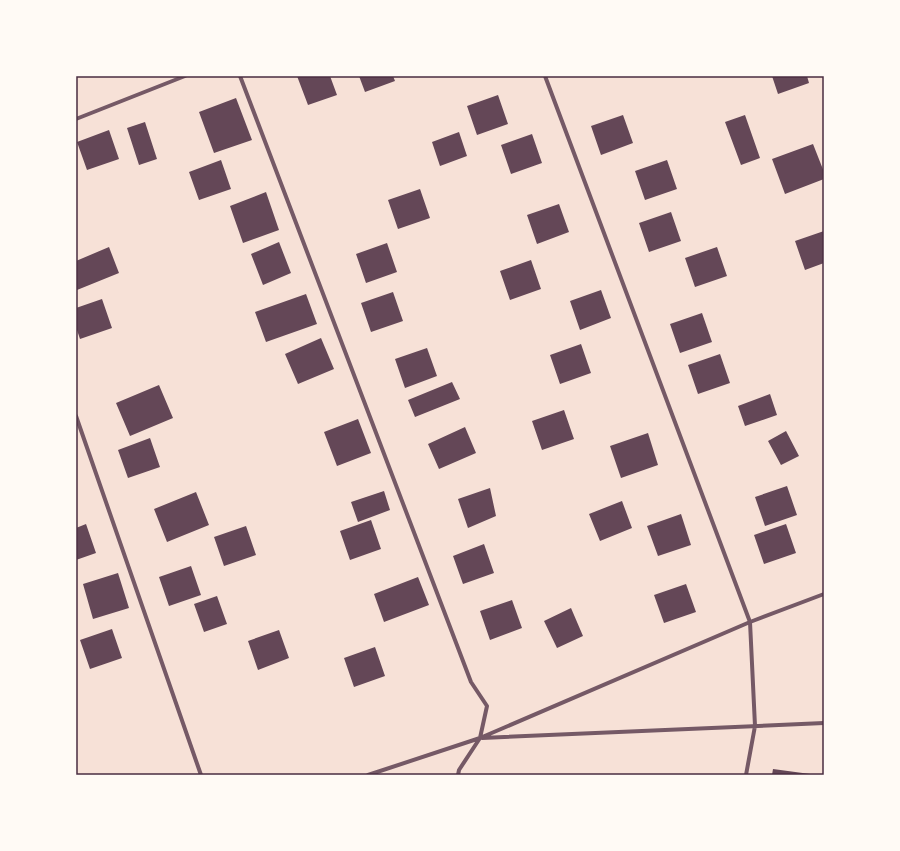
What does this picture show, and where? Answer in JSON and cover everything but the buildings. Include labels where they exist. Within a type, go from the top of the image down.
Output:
[{"type":"street","points":[[76,120],[185,76]]},
{"type":"street","points":[[240,76],[471,682],[487,706],[480,738],[459,770],[458,775]]},
{"type":"street","points":[[545,76],[750,622],[755,726],[746,775]]},
{"type":"street","points":[[76,416],[201,775]]},
{"type":"street","points":[[368,775],[480,738],[750,622],[824,594]]},
{"type":"street","points":[[480,738],[824,723]]}]
